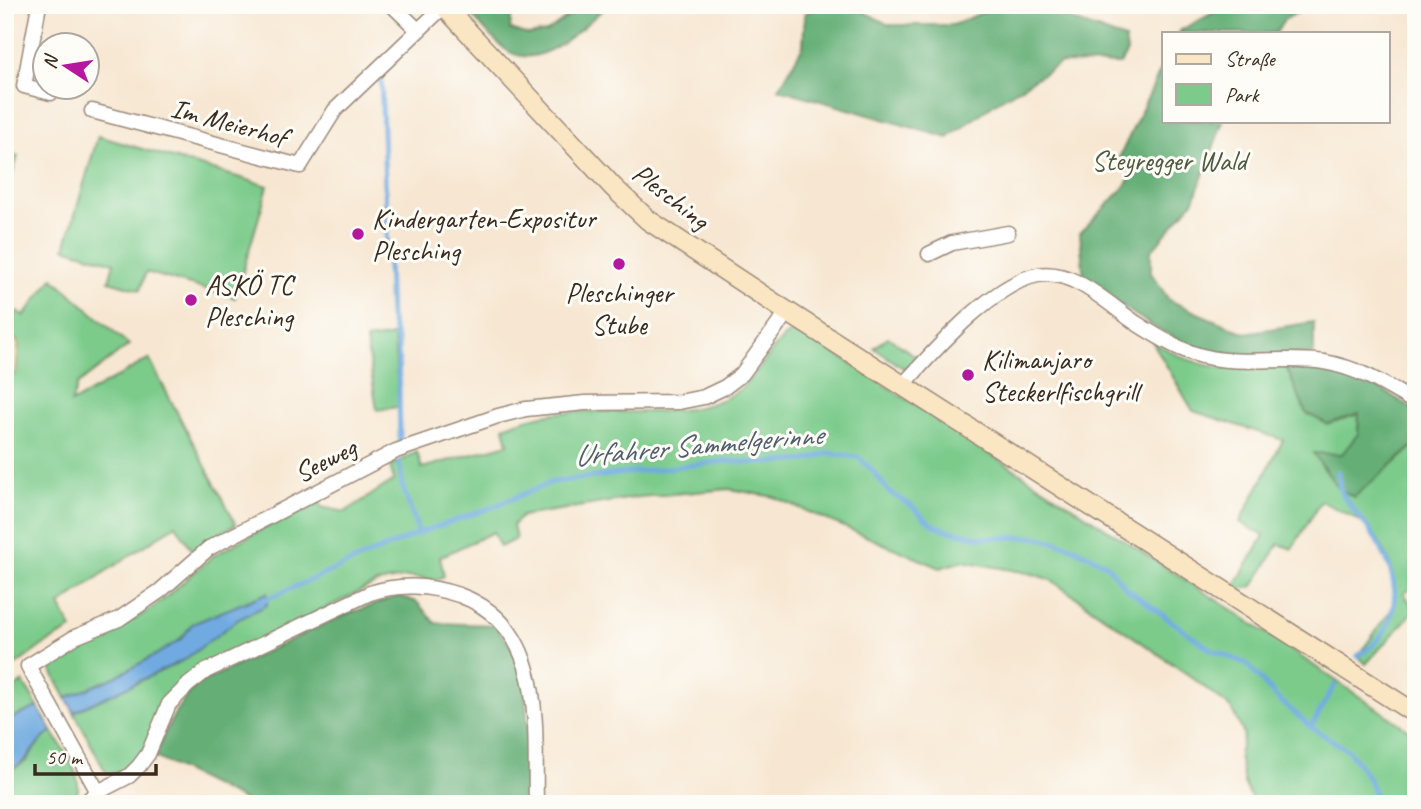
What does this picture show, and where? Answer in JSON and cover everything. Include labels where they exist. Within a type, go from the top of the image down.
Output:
[{"type":"main road","name":"Plesching","points":[[443,5],[630,205],[689,248],[1416,714]]},
{"type":"street","points":[[34,32],[39,5]]},
{"type":"street","points":[[392,5],[418,30]]},
{"type":"street","name":"Im Meierhof","points":[[92,111],[300,166],[335,110],[443,5]]},
{"type":"street","points":[[32,43],[24,86],[32,88]]},
{"type":"street","points":[[929,254],[952,243],[1008,233]]},
{"type":"street","points":[[903,385],[972,314],[1012,286],[1037,275],[1066,277],[1108,302],[1137,324],[1195,354],[1233,361],[1324,362],[1378,380],[1416,403]]},
{"type":"street","name":"Seeweg","points":[[98,792],[28,666],[75,637],[119,619],[160,591],[209,548],[396,451],[526,409],[586,403],[679,402],[715,392],[742,374],[788,312]]},
{"type":"street","points":[[83,804],[98,792],[129,776],[139,766],[148,754],[169,704],[206,671],[370,593],[387,587],[409,585],[447,591],[466,598],[496,617],[513,638],[529,671],[533,695],[536,804]]},
{"type":"green space","points":[[462,5],[509,5],[510,29],[528,35],[547,32],[584,5],[608,5],[560,45],[532,56],[518,55],[505,49]]},
{"type":"green space","points":[[829,5],[851,5],[889,25],[953,25],[1000,5],[1040,5],[1044,10],[1125,39],[1127,52],[1120,64],[1061,63],[995,103],[948,138],[779,89],[803,46],[805,13]]},
{"type":"green space","points":[[1228,5],[1311,5],[1284,20],[1277,32],[1180,32]]},
{"type":"green space","name":"Steyregger Wald","points":[[1162,67],[1162,122],[1223,122],[1194,200],[1151,251],[1151,273],[1169,300],[1245,333],[1314,322],[1314,354],[1243,356],[1203,349],[1167,334],[1084,280],[1080,233],[1123,189],[1133,173],[1125,162],[1118,160]]},
{"type":"green space","points":[[98,136],[268,186],[235,298],[146,272],[140,290],[109,281],[114,263],[65,248]]},
{"type":"green space","points":[[5,155],[18,156],[5,198]]},
{"type":"green space","points":[[53,278],[129,345],[78,384],[71,403],[149,359],[236,524],[192,550],[176,525],[60,605],[72,629],[43,645],[5,673],[5,304],[24,316]]},
{"type":"green space","points":[[804,333],[1235,612],[1416,735],[1416,804],[1254,804],[1244,783],[1239,755],[1244,734],[1231,708],[1190,676],[1051,580],[963,561],[940,568],[774,497],[729,489],[639,497],[522,516],[513,525],[516,539],[500,547],[493,532],[440,557],[444,576],[436,580],[408,577],[377,583],[195,673],[139,758],[126,771],[105,771],[74,712],[184,660],[192,624],[184,636],[154,657],[66,698],[49,666],[75,648],[137,618],[159,603],[214,555],[319,499],[321,507],[345,512],[394,480],[390,466],[417,452],[422,468],[508,444],[504,427],[536,416],[578,412],[675,411],[720,401],[745,385],[784,337]]},
{"type":"green space","points":[[394,336],[399,407],[377,410],[366,340]]},
{"type":"green space","points":[[888,337],[918,358],[906,370],[874,348]]},
{"type":"green space","points":[[1152,341],[1186,359],[1216,367],[1286,367],[1306,413],[1359,413],[1358,434],[1342,454],[1314,454],[1394,464],[1416,444],[1416,586],[1404,593],[1415,610],[1366,664],[1358,656],[1394,606],[1393,573],[1379,541],[1360,521],[1321,501],[1292,549],[1279,544],[1253,586],[1241,589],[1235,585],[1264,536],[1240,522],[1283,440],[1193,411]]},
{"type":"green space","points":[[1286,367],[1348,375],[1380,388],[1416,411],[1416,444],[1354,497],[1338,488],[1313,453],[1342,454],[1358,434],[1359,414],[1327,424],[1306,413]]},
{"type":"green space","points":[[398,596],[417,602],[435,623],[495,625],[513,650],[525,684],[532,804],[251,804],[155,757],[172,718],[197,684],[342,616]]},
{"type":"green space","points":[[23,682],[38,707],[5,721],[5,695]]},
{"type":"green space","points":[[52,731],[75,770],[77,796],[62,804],[5,804],[5,774],[26,761],[38,743]]},
{"type":"sand","points":[[16,339],[19,345],[16,374],[5,374],[5,341]]},
{"type":"water","points":[[267,593],[267,605],[239,619],[184,660],[74,712],[66,698],[115,677],[159,653],[181,639],[192,624]]},
{"type":"water","points":[[38,707],[52,731],[21,763],[5,769],[5,721]]},
{"type":"waterway","points":[[381,78],[390,317],[398,344],[400,441]]},
{"type":"waterway","name":"Urfahrer Sammelgerinne","points":[[260,602],[419,533],[493,507],[552,482],[726,461],[760,463],[807,460],[829,453],[858,457],[889,492],[912,506],[930,523],[982,538],[1036,537],[1070,546],[1106,564],[1126,588],[1210,649],[1247,664],[1277,698],[1311,727],[1349,751],[1369,779],[1378,804]]},
{"type":"waterway","points":[[399,462],[403,488],[419,533]]},
{"type":"waterway","points":[[1338,472],[1340,488],[1382,550],[1394,585],[1393,609],[1385,630],[1376,642],[1358,656]]},
{"type":"waterway","points":[[1311,727],[1335,685]]},
{"type":"place","name":"Kindergarten-Expositur Plesching","points":[[358,234]]},
{"type":"place","name":"Pleschinger Stube","points":[[619,264]]},
{"type":"place","name":"ASKÖ TC Plesching","points":[[191,300]]},
{"type":"place","name":"Kilimanjaro Steckerlfischgrill","points":[[968,375]]}]
